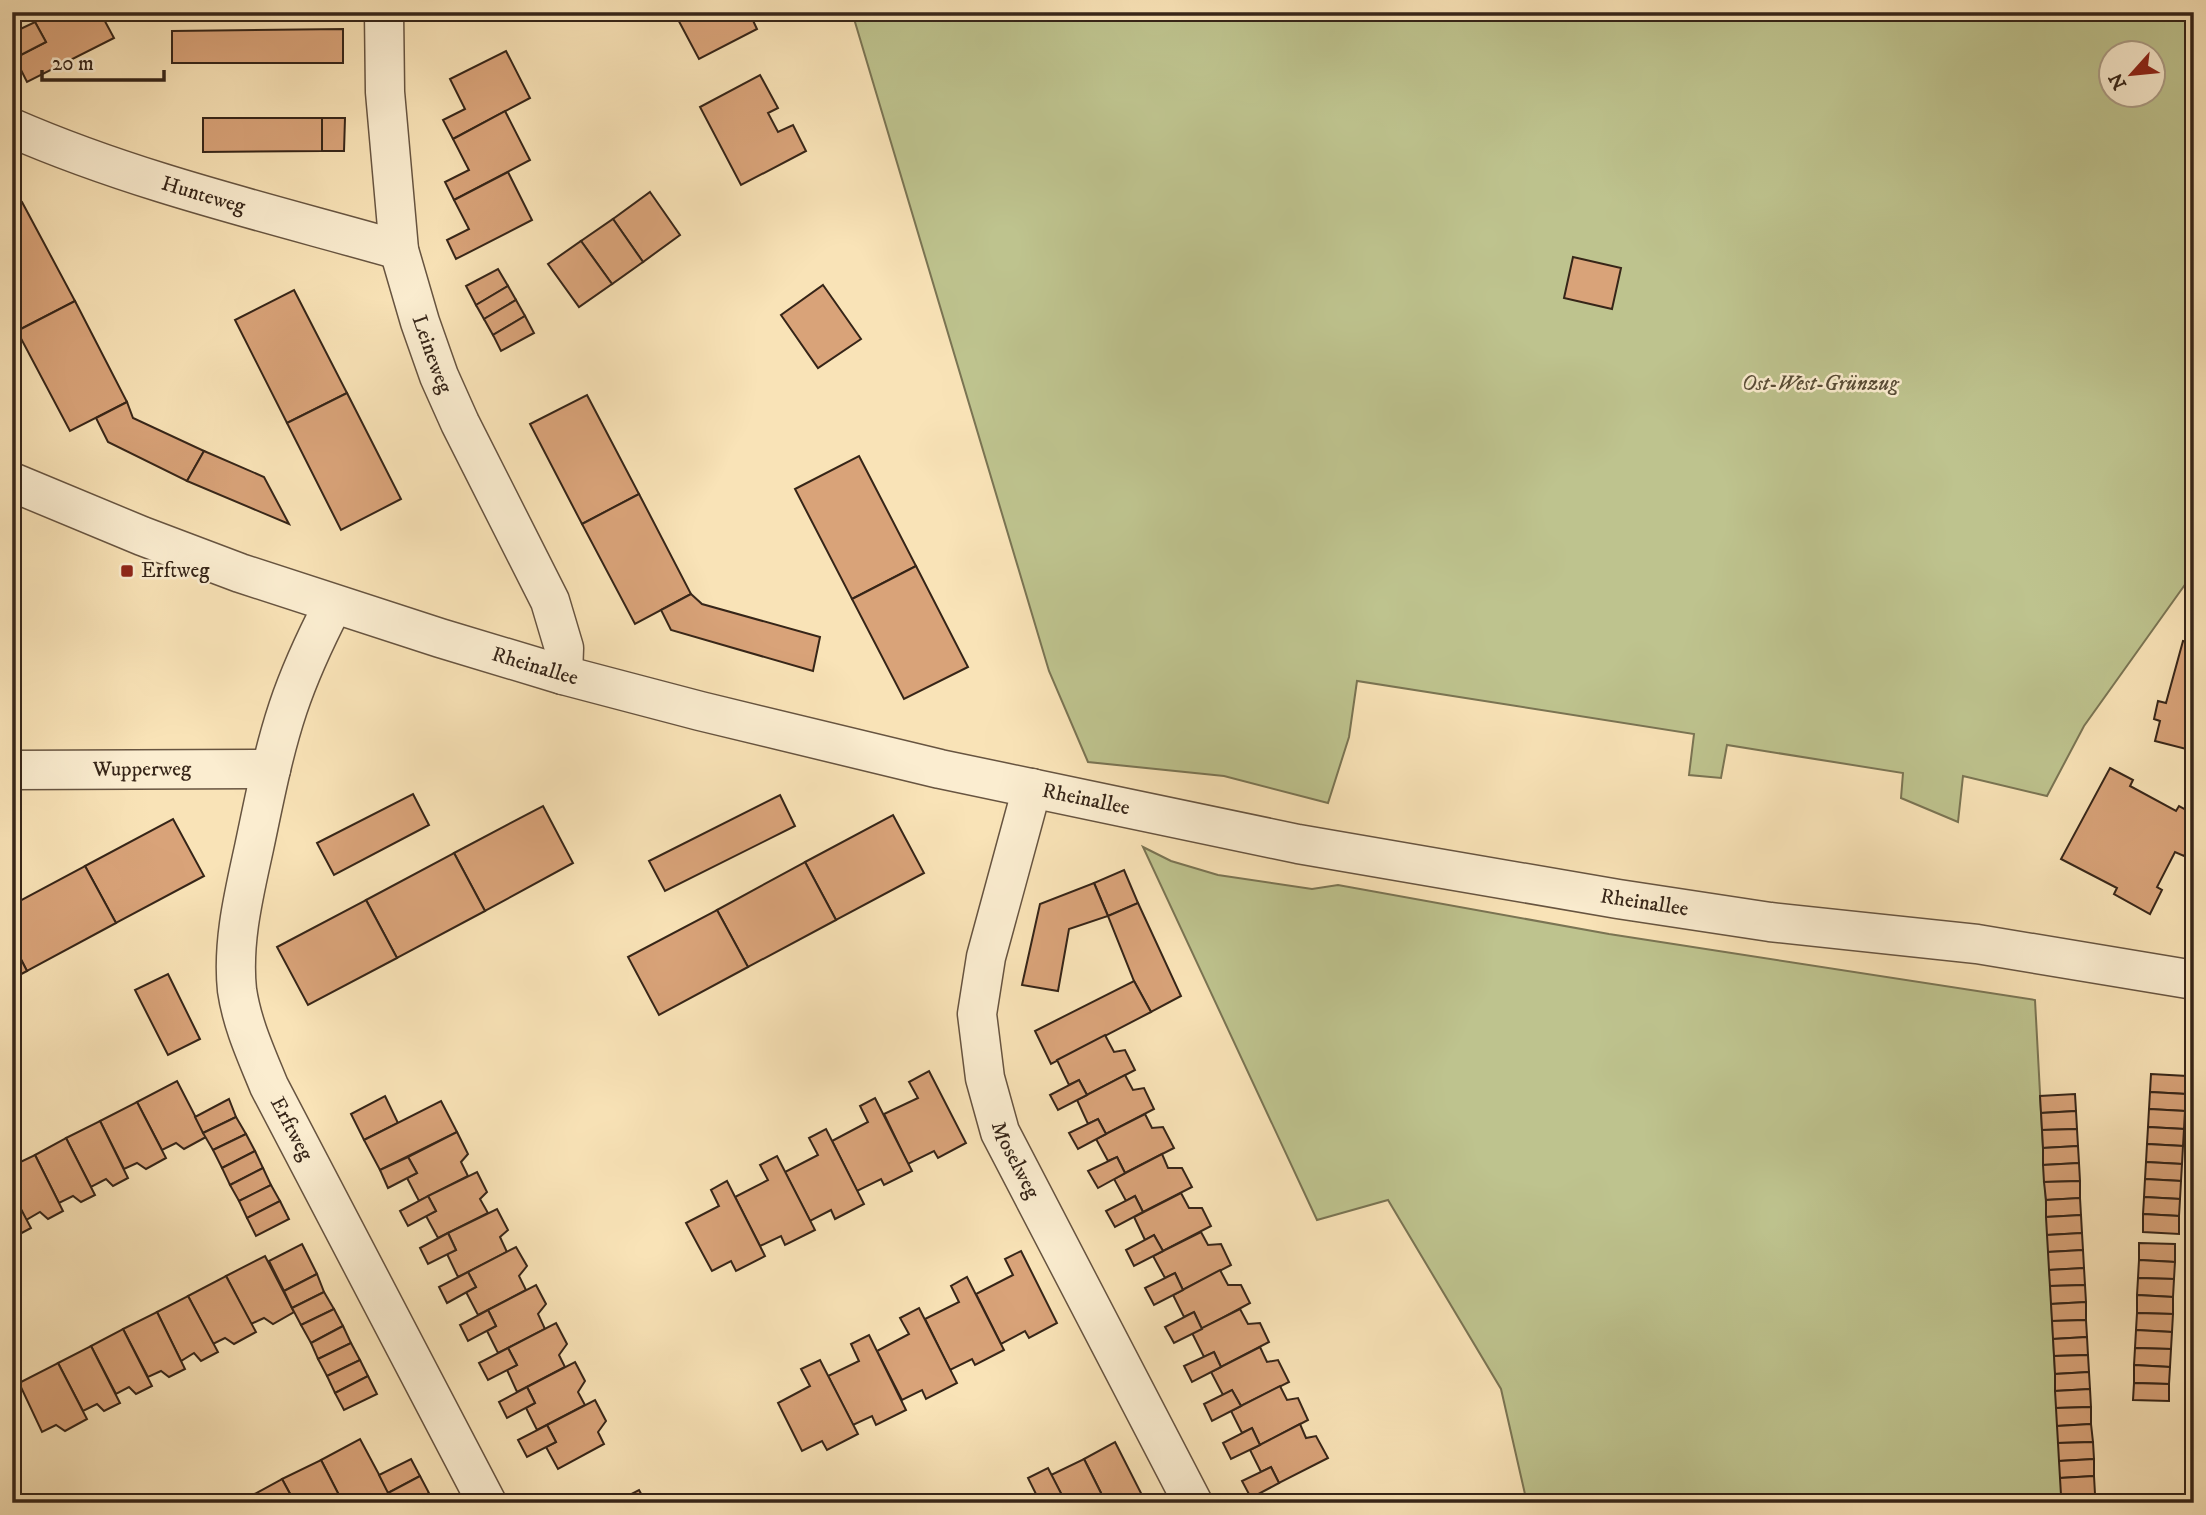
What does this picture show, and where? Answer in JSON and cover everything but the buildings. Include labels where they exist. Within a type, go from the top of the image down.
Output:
[{"type":"street","name":"Leineweg","points":[[384,12],[385,92],[399,250],[439,376],[550,601],[564,648],[563,675]]},
{"type":"street","name":"Hunteweg","points":[[12,128],[63,150],[156,180],[399,250]]},
{"type":"street","name":"Rheinallee","points":[[12,482],[154,541],[333,605],[563,675],[808,737],[1298,844],[1686,910],[1989,946],[2194,980]]},
{"type":"street","name":"Erftweg","points":[[333,605],[297,684],[271,769],[243,896],[238,931],[237,989],[244,1027],[269,1086],[486,1503]]},
{"type":"street","name":"Wupperweg","points":[[12,771],[271,769]]},
{"type":"street","name":"Moselweg","points":[[1032,788],[986,957],[977,1014],[985,1078],[1000,1132],[1193,1503]]},
{"type":"green space","name":"Ost-West-Grünzug","points":[[852,12],[2194,12],[2194,572],[2084,726],[2047,796],[1963,776],[1958,822],[1901,798],[1903,773],[1727,745],[1721,778],[1689,775],[1694,734],[1357,681],[1349,737],[1328,803],[1224,776],[1088,762],[1049,671]]},
{"type":"green space","points":[[1143,847],[1171,861],[1218,875],[1312,889],[1338,885],[1609,934],[2035,1000],[2062,1503],[1527,1503],[1501,1389],[1388,1200],[1317,1220]]},
{"type":"place","name":"Erftweg","points":[[127,571]]}]
